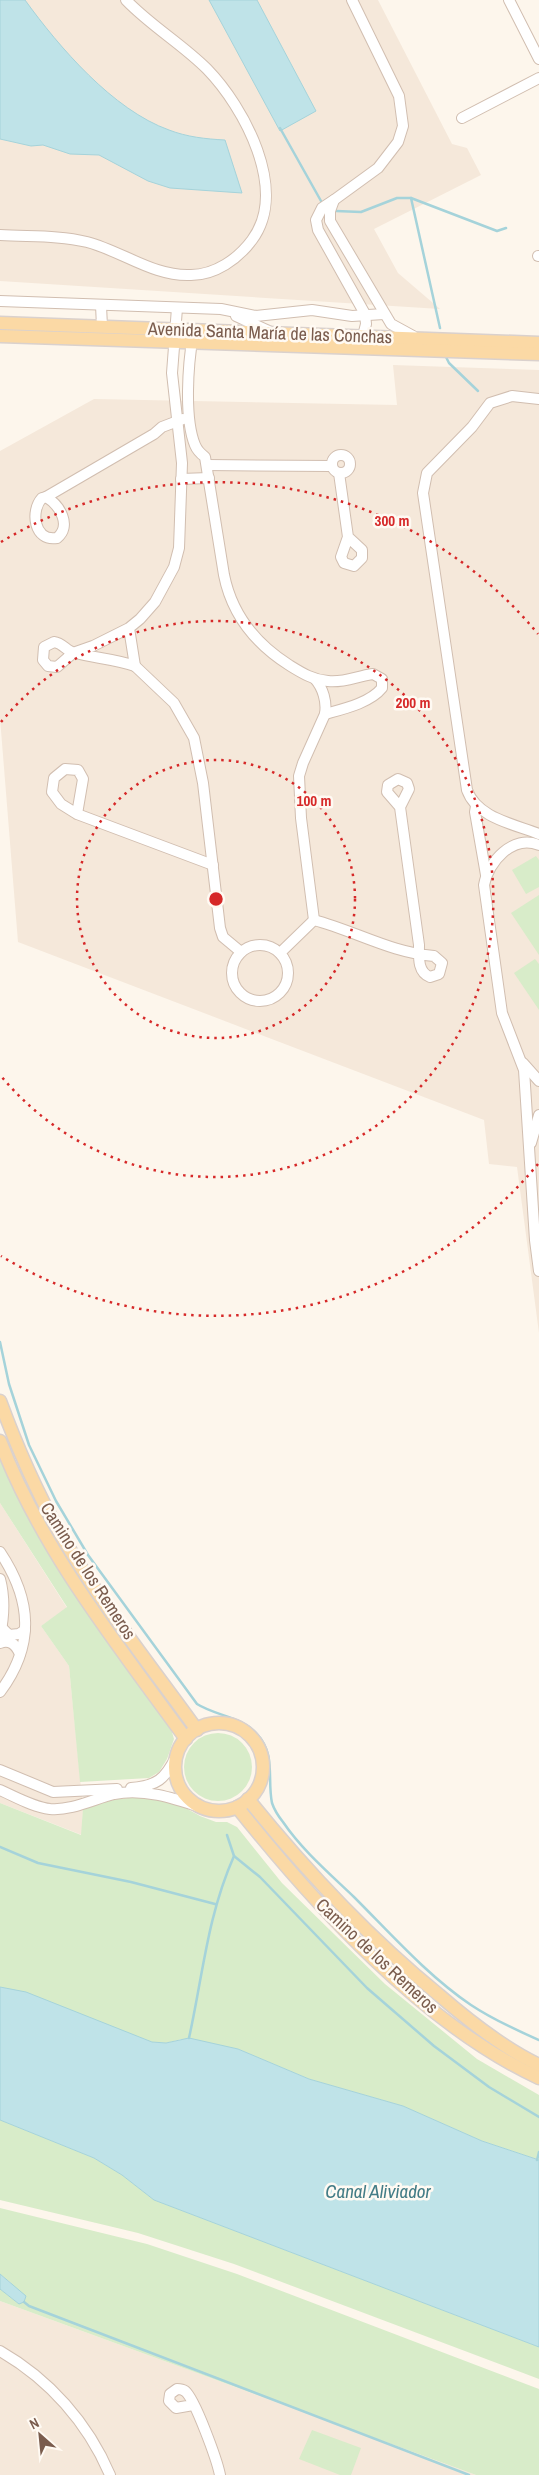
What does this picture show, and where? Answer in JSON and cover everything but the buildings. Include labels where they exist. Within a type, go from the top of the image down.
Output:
[{"type":"main road","name":"Avenida Santa María de las Conchas","points":[[0,323],[102,327],[174,336]]},
{"type":"main road","name":"Avenida Santa María de las Conchas","points":[[192,337],[277,334],[539,343]]},
{"type":"main road","name":"Avenida Santa María de las Conchas","points":[[0,336],[174,336],[539,354]]},
{"type":"main road","name":"Camino de los Remeros","points":[[0,1401],[20,1453],[60,1534],[117,1620],[197,1730]]},
{"type":"main road","name":"Camino de los Remeros","points":[[0,1441],[34,1516],[73,1581],[186,1739]]},
{"type":"main road","points":[[220,1724],[243,1731],[252,1738],[260,1754],[262,1772],[260,1783],[248,1799],[237,1807],[223,1811],[200,1807],[182,1791],[176,1775],[176,1757],[186,1739],[197,1730],[220,1724]]},
{"type":"main road","name":"Camino de los Remeros","points":[[248,1799],[300,1862],[348,1913],[405,1968],[504,2045],[539,2064]]},
{"type":"main road","name":"Camino de los Remeros","points":[[237,1807],[289,1871],[338,1923],[397,1979],[493,2056],[539,2078]]},
{"type":"street","points":[[0,235],[68,238],[88,242],[159,270],[184,276],[206,273],[228,263],[254,237],[263,216],[266,189],[261,163],[247,127],[225,92],[207,69],[126,0]]},
{"type":"street","points":[[352,0],[399,96],[403,126],[398,142],[378,168],[322,208],[316,220],[318,230],[365,314],[366,324],[362,336]]},
{"type":"street","points":[[509,0],[539,60]]},
{"type":"street","points":[[462,118],[539,78]]},
{"type":"street","points":[[334,200],[330,212],[330,221],[384,314],[391,324],[417,338]]},
{"type":"street","points":[[0,301],[221,309],[256,316],[312,310],[352,316],[384,314]]},
{"type":"street","points":[[101,305],[102,327]]},
{"type":"street","points":[[177,308],[172,374],[179,420],[181,479],[179,548],[174,567],[155,602],[129,628],[93,646],[73,653],[92,655],[135,666],[174,702],[194,738],[198,751],[223,937],[241,952]]},
{"type":"street","points":[[221,309],[277,334]]},
{"type":"street","points":[[192,337],[188,378],[195,445],[205,457],[226,582],[237,612],[250,632],[266,648],[315,679],[322,690],[325,714],[303,762],[299,776],[301,818],[314,920]]},
{"type":"street","points":[[539,398],[512,396],[490,403],[472,427],[427,473],[423,493],[467,790],[470,799],[483,812],[539,834]]},
{"type":"street","points":[[46,497],[154,434],[162,427],[191,417]]},
{"type":"street","points":[[181,448],[195,445]]},
{"type":"street","points":[[206,465],[335,470],[348,537]]},
{"type":"street","points":[[181,479],[209,478]]},
{"type":"street","points":[[129,628],[135,666]]},
{"type":"street","points":[[315,679],[340,682],[372,674],[378,675],[384,683],[380,691],[372,696],[347,708],[325,714]]},
{"type":"street","points":[[476,806],[475,812],[486,875],[484,886],[502,1013],[525,1077],[529,1156],[539,1271]]},
{"type":"street","points":[[314,920],[402,952],[419,955],[400,808]]},
{"type":"street","points":[[77,814],[213,865]]},
{"type":"street","points":[[486,875],[497,859],[514,845],[522,843],[539,845]]},
{"type":"street","points":[[280,953],[314,920]]},
{"type":"street","points":[[265,945],[280,953],[288,967],[286,984],[275,997],[259,1002],[243,997],[233,983],[232,966],[241,952],[248,947],[265,945]]},
{"type":"street","points":[[519,1058],[539,1081]]},
{"type":"street","points":[[529,1156],[532,1134],[539,1115]]},
{"type":"street","points":[[0,1552],[18,1583],[24,1601],[25,1630],[14,1673],[0,1692]]},
{"type":"street","points":[[0,1579],[3,1589],[1,1632],[10,1635],[19,1634],[25,1630]]},
{"type":"street","points":[[0,1643],[6,1641],[12,1643],[20,1654]]},
{"type":"street","points":[[0,1770],[53,1792],[72,1792],[147,1786],[158,1782],[168,1772],[176,1757]]},
{"type":"street","points":[[0,1790],[40,1807],[52,1809],[115,1794],[136,1792],[171,1797],[200,1807]]},
{"type":"street","points":[[0,2351],[36,2375],[67,2405],[94,2443],[110,2475]]},
{"type":"street","points":[[193,2405],[215,2456],[220,2475]]},
{"type":"shaded area","points":[[0,0],[378,0],[452,144],[467,148],[481,175],[374,229],[398,273],[440,309],[0,281]]},
{"type":"shaded area","points":[[393,365],[539,370],[539,1333],[517,1167],[489,1164],[484,1120],[18,942],[0,718],[0,451],[94,399],[397,405]]},
{"type":"shaded area","points":[[0,1503],[67,1608],[41,1626],[69,1666],[83,1808],[82,1835],[0,1803]]},
{"type":"shaded area","points":[[0,2301],[476,2475],[0,2475]]},
{"type":"green space","points":[[536,856],[539,860],[539,887],[526,894],[512,870]]},
{"type":"green space","points":[[539,895],[539,955],[511,913]]},
{"type":"green space","points":[[535,959],[539,964],[539,1010],[514,973]]},
{"type":"green space","points":[[0,1456],[172,1732],[174,1739],[167,1759],[159,1772],[149,1778],[80,1782],[69,1666],[41,1626],[67,1607],[0,1503]]},
{"type":"green space","points":[[218,1733],[231,1736],[242,1743],[249,1754],[252,1767],[249,1780],[242,1791],[231,1798],[218,1801],[205,1798],[194,1791],[187,1780],[184,1767],[187,1754],[194,1743],[205,1736]]},
{"type":"green space","points":[[139,1797],[173,1801],[200,1816],[216,1822],[227,1822],[237,1827],[282,1883],[385,1984],[477,2059],[539,2095],[539,2160],[482,2141],[403,2106],[309,2079],[238,2049],[182,2039],[166,2043],[152,2042],[0,1987],[0,1803],[81,1835],[83,1808],[117,1799]]},
{"type":"green space","points":[[0,2120],[94,2158],[122,2175],[154,2200],[539,2347],[539,2379],[234,2264],[138,2233],[0,2200]]},
{"type":"green space","points":[[0,2208],[147,2244],[237,2274],[539,2389],[539,2475],[476,2475],[0,2301],[0,2289],[19,2304],[11,2283],[0,2274]]},
{"type":"green space","points":[[312,2430],[361,2448],[351,2475],[340,2475],[299,2459]]},
{"type":"water","points":[[0,0],[25,0],[71,57],[89,75],[128,108],[148,121],[183,134],[225,140],[242,193],[170,188],[148,181],[99,155],[70,154],[43,145],[31,146],[0,139]]},
{"type":"water","points":[[209,0],[257,0],[316,111],[280,131]]},
{"type":"water","name":"Canal Aliviador","points":[[0,1987],[26,1992],[152,2042],[166,2043],[189,2038],[238,2049],[309,2079],[403,2106],[482,2141],[539,2160],[539,2347],[154,2200],[122,2175],[94,2158],[0,2120]]},
{"type":"water","points":[[0,2274],[26,2296],[24,2302],[19,2304],[0,2289]]},
{"type":"waterway","points":[[280,128],[321,201]]},
{"type":"waterway","points":[[336,211],[361,212],[397,198],[411,198]]},
{"type":"waterway","points":[[440,328],[411,198],[497,231],[506,228]]},
{"type":"waterway","points":[[446,357],[449,363],[478,391]]},
{"type":"waterway","points":[[0,1342],[9,1384],[29,1445],[56,1501],[88,1555],[197,1704],[244,1723],[263,1742],[269,1758],[272,1803],[278,1815],[291,1832],[317,1861],[410,1954],[455,1994],[504,2024],[539,2040]]},
{"type":"waterway","points":[[227,1835],[234,1856],[260,1877],[367,1988],[434,2046],[489,2087],[539,2117]]},
{"type":"waterway","points":[[0,1847],[38,1863],[131,1882],[215,1904]]},
{"type":"waterway","points":[[189,2038],[212,1924],[234,1856]]},
{"type":"waterway","points":[[537,2160],[539,2152]]},
{"type":"waterway","points":[[24,2302],[29,2306],[469,2475]]}]
